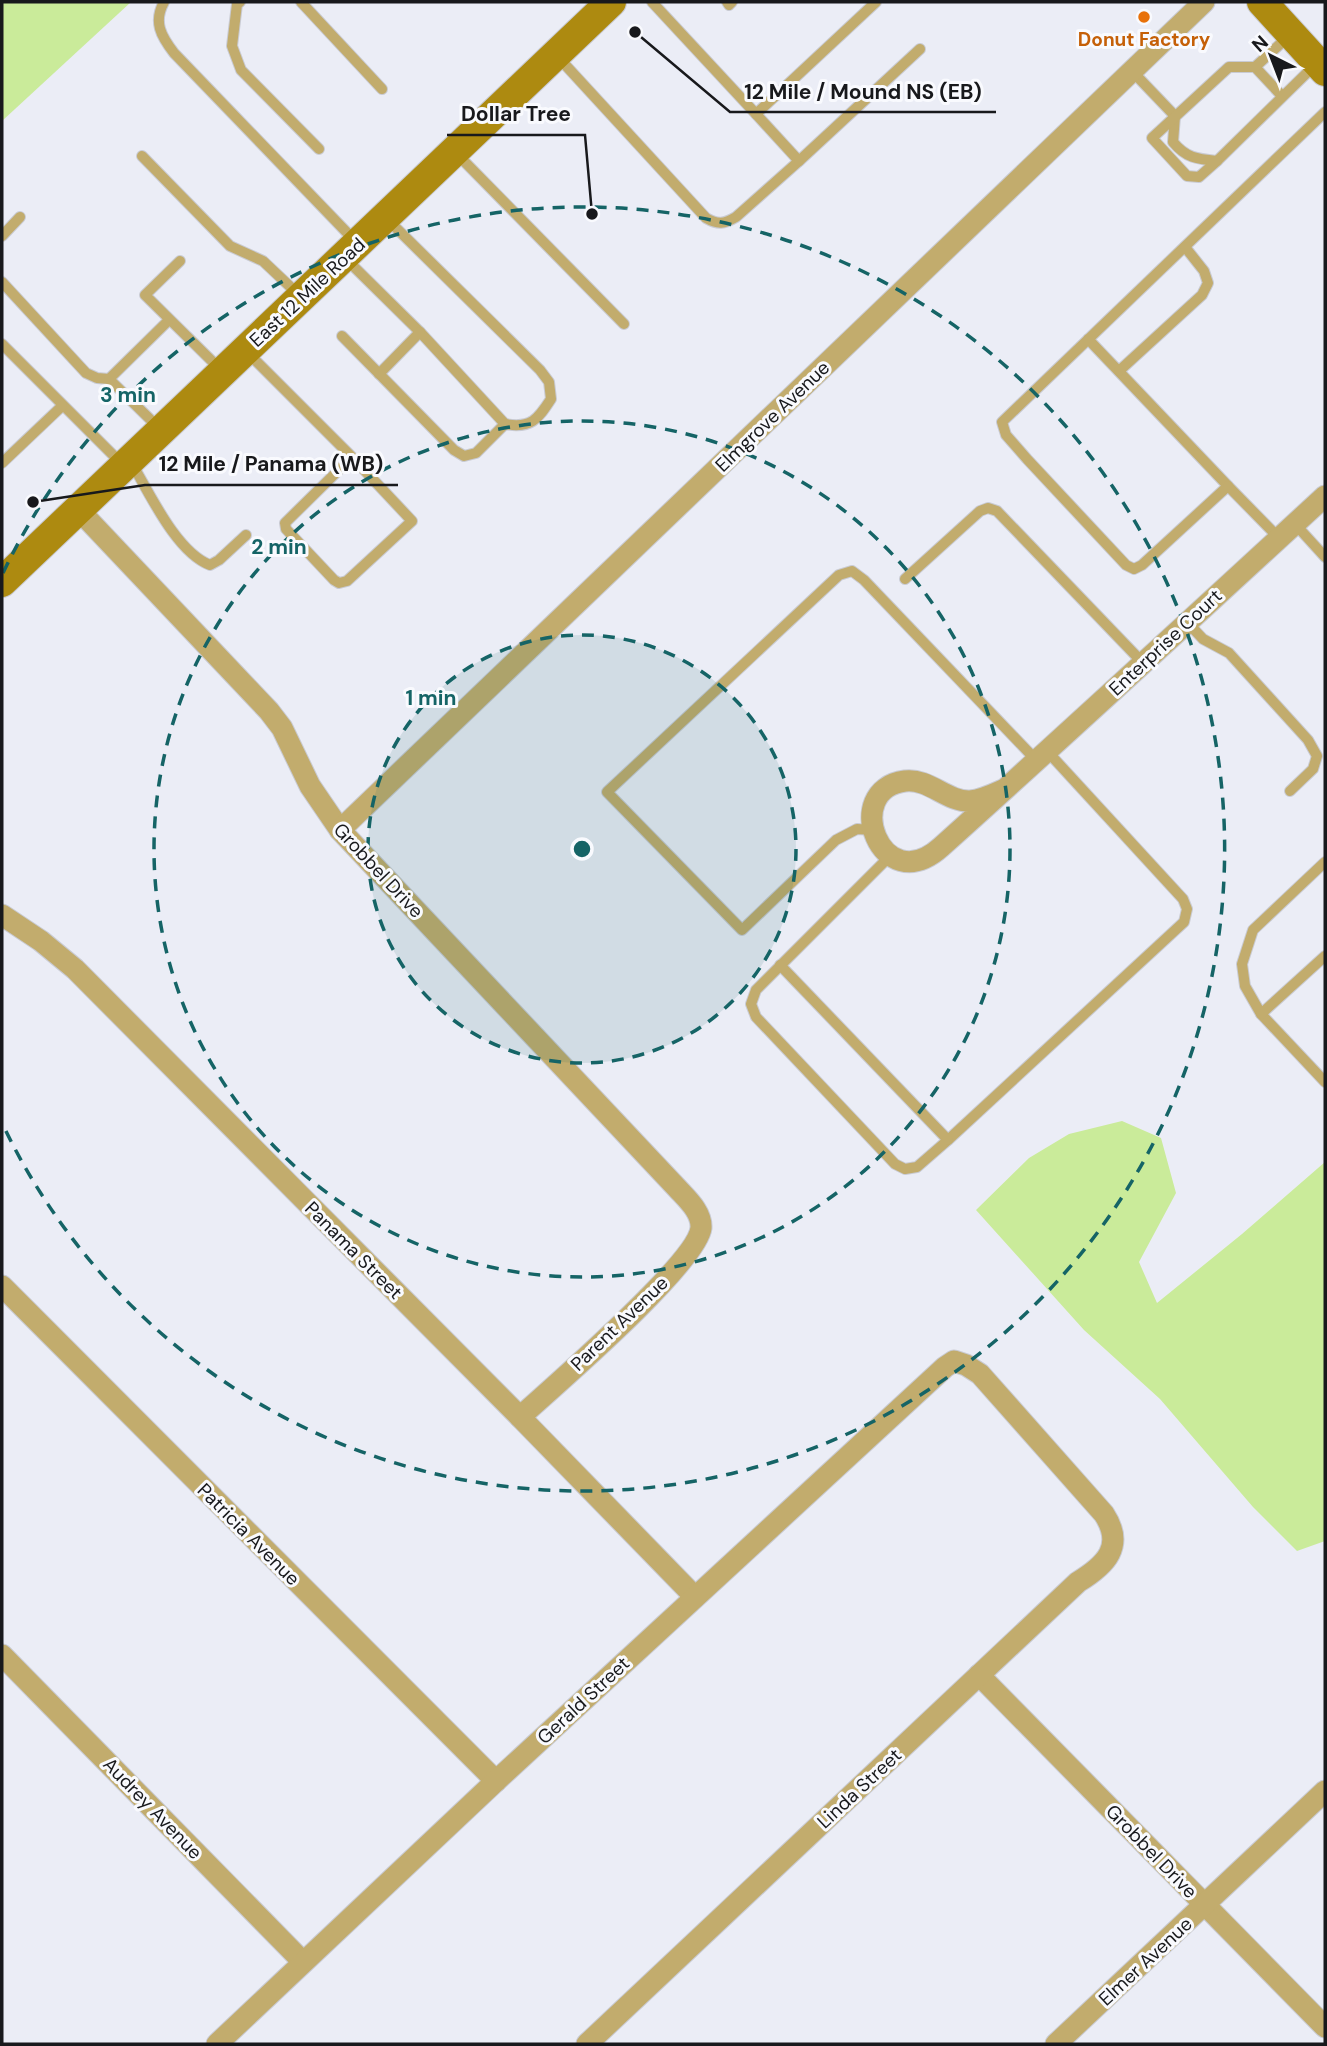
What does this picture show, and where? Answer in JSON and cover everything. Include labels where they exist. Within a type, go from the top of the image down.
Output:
[{"type":"main road","name":"East 12 Mile Road","points":[[2,582],[611,2]]},
{"type":"main road","points":[[1262,2],[1321,67]]},
{"type":"street","name":"Elmgrove Avenue","points":[[340,830],[1204,2]]},
{"type":"street","name":"Enterprise Court","points":[[891,855],[906,862],[925,859],[936,852],[1325,496]]},
{"type":"street","name":"Grobbel Drive","points":[[77,508],[276,719],[293,747],[310,786],[340,830],[677,1188],[701,1219]]},
{"type":"street","name":"Enterprise Court","points":[[873,830],[871,818],[876,802],[894,784],[904,781],[923,783],[962,800],[972,801],[1005,789]]},
{"type":"street","points":[[873,830],[880,844],[891,855]]},
{"type":"street","name":"Panama Street","points":[[2,915],[41,941],[75,969],[695,1597]]},
{"type":"street","name":"Parent Avenue","points":[[520,1418],[662,1283],[695,1242],[701,1232],[701,1219]]},
{"type":"street","name":"Patricia Avenue","points":[[2,1286],[496,1781]]},
{"type":"street","name":"Gerald Street","points":[[217,2044],[496,1781],[954,1361]]},
{"type":"street","name":"Linda Street","points":[[587,2044],[1078,1582],[1097,1570],[1110,1555],[1114,1537],[1112,1525],[1094,1501],[980,1374],[954,1361]]},
{"type":"street","name":"Audrey Avenue","points":[[2,1655],[303,1962]]},
{"type":"street","name":"Grobbel Drive","points":[[979,1675],[1325,2027]]},
{"type":"street","name":"Elmer Avenue","points":[[1056,2044],[1325,1791]]},
{"type":"lane","points":[[164,2],[158,22],[162,37],[174,53],[421,332],[505,424],[520,427],[538,419],[551,398],[549,382],[540,370],[386,218]]},
{"type":"lane","points":[[240,2],[237,4],[232,46],[241,70],[319,149]]},
{"type":"lane","points":[[301,2],[382,89]]},
{"type":"lane","points":[[652,2],[799,161]]},
{"type":"lane","points":[[727,2],[729,5],[732,2]]},
{"type":"lane","points":[[756,114],[876,2]]},
{"type":"lane","points":[[1291,34],[1255,67],[1229,67],[1152,138],[1186,176],[1199,177],[1282,96],[1321,67]]},
{"type":"lane","points":[[556,55],[706,218],[716,224],[736,217],[920,49]]},
{"type":"lane","points":[[1255,67],[1282,96]]},
{"type":"lane","points":[[1132,71],[1175,116],[1173,142],[1180,151],[1188,158],[1217,161]]},
{"type":"lane","points":[[1228,486],[1142,565],[1134,569],[1126,565],[1107,546],[1006,435],[1002,422],[1009,412],[1325,112]]},
{"type":"lane","points":[[456,152],[624,324]]},
{"type":"lane","points":[[142,156],[230,246],[263,261],[302,298]]},
{"type":"lane","points":[[2,236],[20,218]]},
{"type":"lane","points":[[1119,371],[1202,295],[1208,283],[1204,271],[1185,247]]},
{"type":"lane","points":[[180,261],[145,295],[223,372]]},
{"type":"lane","points":[[2,282],[86,373],[109,379],[161,430]]},
{"type":"lane","points":[[109,379],[169,320]]},
{"type":"lane","points":[[379,374],[421,332]]},
{"type":"lane","points":[[342,336],[454,450],[464,456],[476,453],[505,424]]},
{"type":"lane","points":[[1088,339],[1279,538]]},
{"type":"lane","points":[[2,344],[62,405],[126,462],[176,535],[202,562],[210,565],[219,560],[246,535]]},
{"type":"lane","points":[[245,350],[352,457],[412,521],[347,581],[339,583],[286,528],[285,523],[352,457]]},
{"type":"lane","points":[[2,463],[62,405]]},
{"type":"lane","points":[[905,579],[980,511],[988,508],[997,511],[1143,663]]},
{"type":"lane","points":[[1295,524],[1325,557]]},
{"type":"lane","points":[[873,830],[857,829],[835,840],[742,930],[607,792],[839,575],[852,571],[864,579],[1042,756],[1183,899],[1187,909],[1184,922],[948,1140],[917,1167],[905,1169],[895,1164],[756,1017],[751,1004],[756,990],[891,855]]},
{"type":"lane","points":[[1187,622],[1203,639],[1229,653],[1308,740],[1317,756],[1313,769],[1290,791]]},
{"type":"lane","points":[[1325,862],[1253,930],[1242,964],[1245,986],[1261,1014],[1325,1082]]},
{"type":"lane","points":[[1261,1014],[1325,956]]},
{"type":"lane","points":[[780,965],[948,1140]]},
{"type":"green space","points":[[2,2],[131,2],[2,121]]},
{"type":"green space","points":[[1122,1121],[1161,1138],[1176,1193],[1139,1262],[1157,1303],[1325,1162],[1325,1541],[1297,1551],[1253,1507],[1160,1399],[1084,1330],[976,1210],[1029,1158],[1069,1134]]},
{"type":"place","name":"Donut Factory","points":[[1144,17]]},
{"type":"place","name":"12 Mile / Mound NS (EB)","points":[[635,32]]},
{"type":"place","name":"Dollar Tree","points":[[592,214]]},
{"type":"place","name":"12 Mile / Panama (WB)","points":[[33,502]]}]
